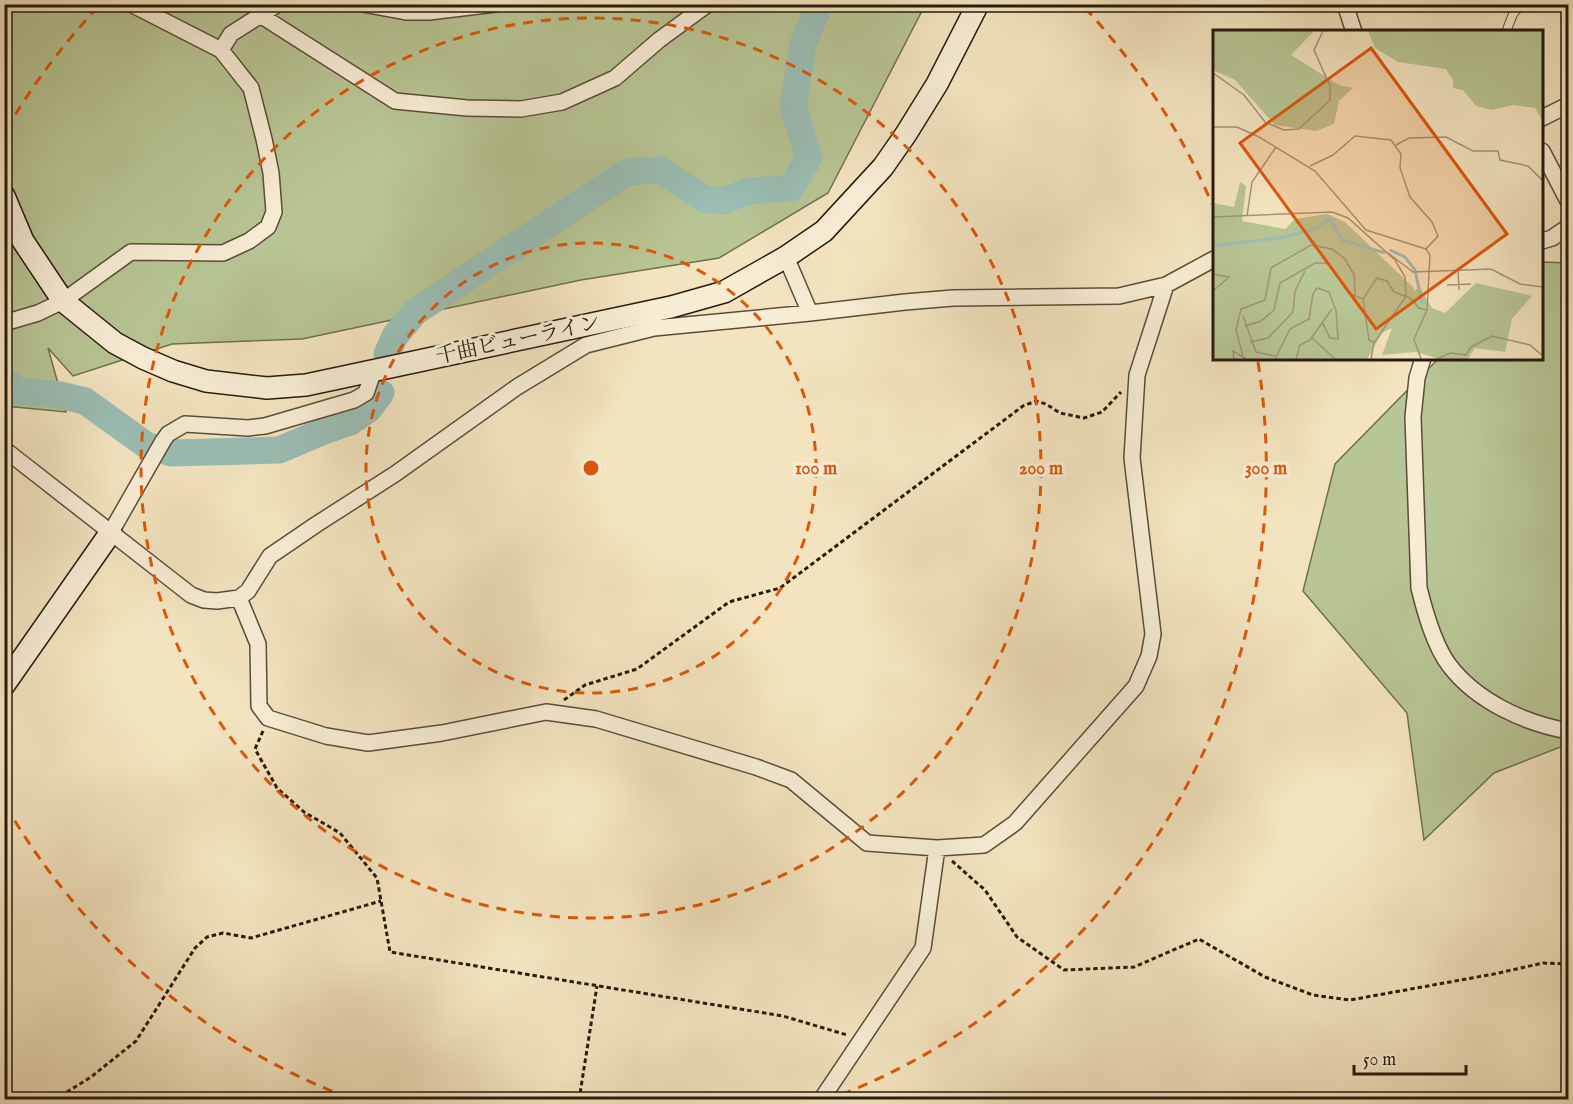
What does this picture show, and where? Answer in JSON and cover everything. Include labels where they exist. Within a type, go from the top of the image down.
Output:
[{"type":"street","points":[[4,323],[38,313],[63,301],[131,252],[223,253],[249,241],[268,227],[274,212],[271,173],[251,88],[221,50],[132,4]]},
{"type":"street","points":[[221,50],[231,34],[278,4]]},
{"type":"street","points":[[363,4],[406,12],[429,12],[495,4]]},
{"type":"street","points":[[260,15],[395,101],[467,108],[521,109],[562,102],[615,78],[659,40],[708,4]]},
{"type":"street","name":"千曲ビューライン","points":[[4,196],[24,241],[63,301],[115,343],[173,371],[206,381],[267,388],[306,385],[672,307],[724,292],[786,257],[824,231],[883,167],[937,84],[978,4]]},
{"type":"street","points":[[1345,4],[1353,30]]},
{"type":"street","points":[[1543,118],[1569,105]]},
{"type":"street","points":[[1543,153],[1569,201]]},
{"type":"street","points":[[1543,241],[1552,238],[1569,227]]},
{"type":"street","points":[[786,257],[810,313]]},
{"type":"street","points":[[4,448],[191,595],[217,602],[239,598],[248,591],[270,556],[395,474],[517,387],[586,345],[654,328],[953,298],[1119,296],[1166,285],[1213,260]]},
{"type":"street","points":[[239,598],[258,644],[259,706],[268,718],[326,736],[368,742],[442,734],[546,712],[596,719],[756,767],[791,780],[867,843],[937,848],[984,845],[1015,823],[1136,686],[1149,656],[1153,634],[1132,458],[1137,375],[1166,285]]},
{"type":"street","points":[[1422,360],[1417,378],[1413,417],[1419,588],[1425,616],[1448,664],[1466,685],[1499,706],[1525,718],[1569,731]]},
{"type":"street","points":[[4,685],[111,532],[150,460],[168,434],[184,424],[248,428],[265,426],[354,400],[366,393],[374,370]]},
{"type":"street","points":[[821,1100],[922,948],[937,848]]},
{"type":"lane","points":[[1507,30],[1513,14],[1522,4]]},
{"type":"path","points":[[546,712],[585,685],[637,669],[729,602],[780,588],[1023,406],[1036,401],[1060,413],[1084,418],[1102,412],[1137,375]]},
{"type":"path","points":[[268,718],[255,749],[277,788],[304,812],[340,832],[377,878],[390,952],[783,1016],[863,1039]]},
{"type":"path","points":[[937,848],[985,890],[1017,937],[1064,970],[1134,967],[1199,939],[1265,977],[1313,995],[1350,1000],[1543,963],[1569,964]]},
{"type":"path","points":[[54,1100],[91,1077],[136,1041],[195,948],[207,938],[223,933],[251,938],[381,901]]},
{"type":"path","points":[[579,1100],[597,986]]},
{"type":"green space","points":[[5,5],[925,5],[828,193],[719,258],[581,280],[302,339],[172,344],[73,376],[48,348],[66,412],[5,406]]},
{"type":"green space","points":[[1543,262],[1568,263],[1568,744],[1494,773],[1424,840],[1407,713],[1303,591],[1335,464],[1437,360],[1543,360]]},
{"type":"waterway","points":[[387,354],[395,336],[415,312],[627,172],[660,170],[705,199],[723,201],[749,191],[791,188],[809,157],[793,107],[803,44],[820,4]]},
{"type":"waterway","points":[[4,380],[18,391],[60,395],[85,401],[146,445],[171,453],[279,450],[350,422],[369,409],[381,393]]}]
